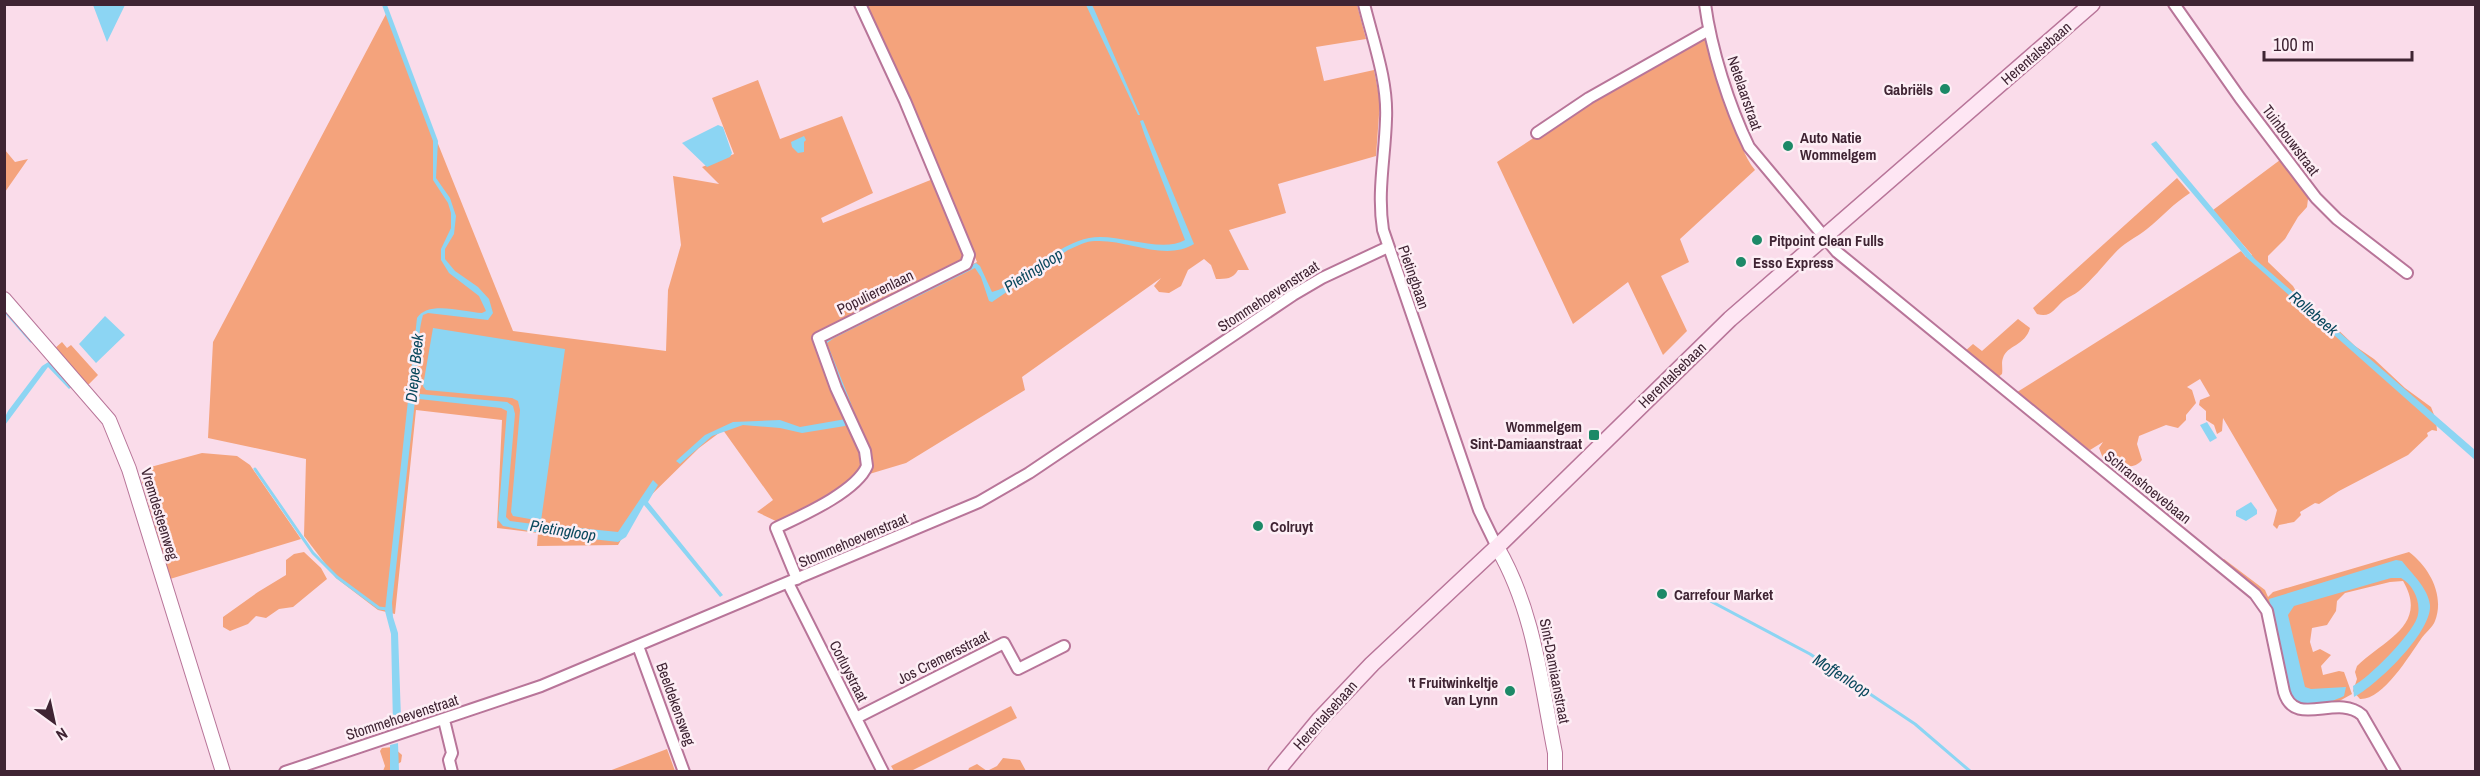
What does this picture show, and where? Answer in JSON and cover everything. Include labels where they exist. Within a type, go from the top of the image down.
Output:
[{"type":"main road","name":"Herentalsebaan","points":[[1276,771],[1350,686],[1497,547],[1730,319],[2092,4]]},
{"type":"street","name":"Populierenlaan","points":[[792,581],[776,528],[824,504],[864,473],[867,466],[865,451],[850,420],[818,338],[966,264],[969,255],[905,101],[860,4]]},
{"type":"street","name":"Pietingbaan","points":[[1364,4],[1386,100],[1379,196],[1380,213],[1388,247],[1479,510],[1497,547]]},
{"type":"street","name":"Netelaarstraat","points":[[1705,4],[1709,30],[1741,130],[1749,147],[1825,236]]},
{"type":"street","name":"Tuinbouwstraat","points":[[2174,4],[2240,98],[2316,198],[2337,219],[2407,273]]},
{"type":"street","points":[[1537,133],[1590,98],[1709,30]]},
{"type":"street","name":"Schranshoevebaan","points":[[1825,236],[1838,252],[1920,321],[2255,594],[2266,611],[2284,692],[2289,704],[2301,710],[2348,706],[2356,710],[2362,715],[2395,771]]},
{"type":"street","name":"Stommehoevenstraat","points":[[285,771],[541,686],[953,514],[1006,488],[1293,295],[1322,278],[1388,247]]},
{"type":"street","name":"Vremdesteenweg","points":[[4,299],[101,410],[114,430],[129,469],[223,771]]},
{"type":"street","name":"Sint-Damiaanstraat","points":[[1497,547],[1511,571],[1531,627],[1555,753],[1555,771]]},
{"type":"street","name":"Corluystraat","points":[[792,581],[883,771]]},
{"type":"street","name":"Jos Cremersstraat","points":[[856,718],[1004,643],[1018,669],[1064,646]]},
{"type":"street","name":"Beeldekensweg","points":[[638,646],[684,771]]},
{"type":"street","points":[[444,720],[452,753],[449,760],[452,771]]},
{"type":"shaded area","points":[[865,5],[1357,5],[1366,39],[1316,47],[1324,81],[1374,70],[1380,101],[1376,156],[1278,184],[1286,213],[1229,230],[1249,270],[1238,270],[1229,278],[1216,279],[1211,265],[1204,259],[1188,270],[1181,286],[1169,293],[1159,292],[1154,286],[1161,278],[1022,377],[1025,390],[906,463],[866,475],[870,463],[823,339],[977,262],[907,93]]},
{"type":"shaded area","points":[[386,14],[513,331],[666,351],[668,290],[681,245],[673,176],[719,184],[702,167],[734,154],[712,98],[758,80],[780,139],[842,116],[873,193],[821,218],[823,223],[933,179],[963,252],[961,261],[821,332],[863,457],[859,471],[851,480],[827,497],[780,523],[757,512],[773,500],[723,430],[699,448],[641,505],[618,545],[537,546],[538,533],[497,528],[502,420],[416,410],[395,614],[378,610],[336,578],[304,536],[306,459],[208,438],[213,342]]},
{"type":"shaded area","points":[[1705,36],[1709,40],[1734,127],[1755,170],[1680,239],[1689,262],[1661,276],[1687,331],[1663,355],[1628,282],[1573,324],[1497,162],[1588,102]]},
{"type":"shaded area","points":[[5,150],[15,162],[28,159],[5,192]]},
{"type":"shaded area","points":[[2284,157],[2313,193],[2308,199],[2307,207],[2285,239],[2268,256],[2268,262],[2293,286],[2302,302],[2310,303],[2355,346],[2431,407],[2437,431],[2432,430],[2427,433],[2428,436],[2408,455],[2319,504],[2315,503],[2300,512],[2301,515],[2294,522],[2279,525],[2277,529],[2273,525],[2277,510],[2223,418],[2222,431],[2217,434],[2214,425],[2206,420],[2206,411],[2199,405],[2200,400],[2210,396],[2200,379],[2187,387],[2192,390],[2196,403],[2186,415],[2186,420],[2178,428],[2166,425],[2139,436],[2137,444],[2142,460],[2133,466],[2104,461],[2099,448],[2103,442],[2090,450],[2014,394],[2241,251],[2246,257],[2252,255],[2213,210]]},
{"type":"shaded area","points":[[2177,178],[2190,193],[2147,229],[2117,250],[2093,278],[2055,310],[2046,315],[2037,314],[2033,308]]},
{"type":"shaded area","points":[[2018,319],[2030,328],[2028,334],[2005,354],[2002,360],[2002,374],[1997,378],[1964,352],[1973,344],[1982,351]]},
{"type":"shaded area","points":[[62,342],[67,348],[71,345],[98,375],[89,384],[84,384],[54,349]]},
{"type":"shaded area","points":[[202,453],[237,456],[250,465],[301,539],[170,579],[140,475],[147,468]]},
{"type":"shaded area","points":[[304,552],[321,568],[327,579],[293,607],[279,609],[266,618],[256,616],[248,624],[230,631],[223,627],[223,617],[286,575],[286,560],[294,554]]},
{"type":"shaded area","points":[[2409,552],[2423,565],[2433,582],[2438,601],[2434,623],[2395,676],[2378,692],[2360,699],[2353,691],[2357,679],[2355,672],[2357,666],[2400,630],[2411,609],[2410,596],[2403,581],[2345,593],[2337,601],[2336,611],[2327,625],[2312,628],[2310,642],[2313,652],[2320,649],[2331,655],[2321,666],[2323,675],[2344,672],[2352,694],[2334,704],[2312,708],[2278,654],[2266,601],[2221,561],[2224,559],[2265,590],[2268,597],[2273,592]]},
{"type":"shaded area","points":[[1011,706],[1017,718],[911,771],[894,771],[891,766]]},
{"type":"shaded area","points":[[393,747],[402,755],[401,762],[396,765],[397,771],[383,771],[385,766],[380,751],[382,748]]},
{"type":"shaded area","points":[[667,749],[675,771],[609,771]]},
{"type":"shaded area","points":[[1003,758],[1020,760],[1026,771],[987,771],[997,766]]},
{"type":"shaded area","points":[[977,764],[987,771],[968,771]]},
{"type":"water","points":[[93,5],[125,5],[107,42]]},
{"type":"water","name":"Diepe Beek","points":[[382,5],[387,5],[438,141],[436,178],[450,198],[456,216],[454,234],[445,249],[445,259],[455,271],[478,287],[489,299],[493,313],[488,320],[428,313],[423,315],[420,327],[421,347],[418,353],[416,392],[392,603],[398,633],[401,718],[400,722],[393,725],[391,634],[385,611],[417,318],[429,309],[438,308],[482,313],[486,311],[479,296],[449,273],[441,260],[441,249],[451,228],[451,213],[448,203],[433,180],[433,141]]},
{"type":"water","points":[[1086,5],[1092,5],[1094,9],[1140,115],[1138,115]]},
{"type":"water","points":[[1143,120],[1194,244],[1171,251],[1107,241],[1085,243],[1068,250],[992,302],[989,301],[981,277],[975,268],[834,338],[827,343],[856,416],[855,419],[823,344],[826,339],[976,263],[980,266],[992,292],[1017,280],[1063,248],[1089,238],[1112,238],[1163,245],[1185,240],[1145,136],[1140,121]]},
{"type":"water","points":[[718,125],[723,127],[732,153],[730,157],[707,167],[682,143]]},
{"type":"water","points":[[804,136],[806,140],[804,152],[798,153],[792,147],[791,142]]},
{"type":"water","name":"Rollebeek","points":[[2156,141],[2255,259],[2475,450],[2475,460],[2247,258],[2151,144]]},
{"type":"water","points":[[105,316],[125,335],[96,363],[79,344]]},
{"type":"water","points":[[433,328],[565,349],[541,521],[513,516],[511,512],[520,410],[518,401],[512,398],[426,390],[423,386]]},
{"type":"water","points":[[50,361],[73,386],[69,389],[48,367],[5,425],[8,411],[42,366]]},
{"type":"water","points":[[420,394],[507,402],[513,406],[515,414],[506,517],[510,521],[541,525],[540,533],[503,526],[498,520],[507,411],[501,408],[419,399]]},
{"type":"water","points":[[846,419],[848,423],[845,426],[802,433],[780,428],[743,425],[712,436],[680,464],[676,461],[705,435],[733,422],[780,420],[800,427]]},
{"type":"water","points":[[2207,422],[2217,438],[2210,442],[2200,425]]},
{"type":"water","points":[[653,480],[658,485],[648,502],[723,595],[720,597],[644,505],[626,537],[618,542],[549,534],[550,525],[618,532]]},
{"type":"water","points":[[2251,502],[2257,514],[2246,521],[2236,516],[2236,511]]},
{"type":"water","points":[[2396,560],[2402,561],[2429,599],[2428,616],[2413,643],[2389,670],[2354,697],[2353,686],[2389,655],[2407,635],[2417,618],[2418,601],[2410,585],[2401,578],[2391,578],[2294,606],[2288,615],[2305,687],[2311,689],[2346,687],[2344,696],[2322,704],[2307,705],[2294,700],[2289,694],[2269,599]]},
{"type":"water","points":[[398,743],[399,771],[390,771],[390,745]]},
{"type":"waterway","points":[[4,310],[31,341]]},
{"type":"waterway","points":[[255,469],[313,553],[337,577],[379,608],[387,609]]},
{"type":"waterway","name":"Pietingloop","points":[[538,528],[552,530]]},
{"type":"waterway","name":"Moffenloop","points":[[1701,596],[1810,654],[1915,724],[1971,772]]},
{"type":"place","name":"Gabriëls","points":[[1945,89]]},
{"type":"place","name":"Auto Natie Wommelgem","points":[[1788,146]]},
{"type":"place","name":"Pitpoint Clean Fulls","points":[[1757,240]]},
{"type":"place","name":"Esso Express","points":[[1741,262]]},
{"type":"place","name":"Wommelgem Sint-Damiaanstraat","points":[[1594,435]]},
{"type":"place","name":"Colruyt","points":[[1258,526]]},
{"type":"place","name":"Carrefour Market","points":[[1662,594]]},
{"type":"place","name":"'t Fruitwinkeltje van Lynn","points":[[1510,691]]}]
